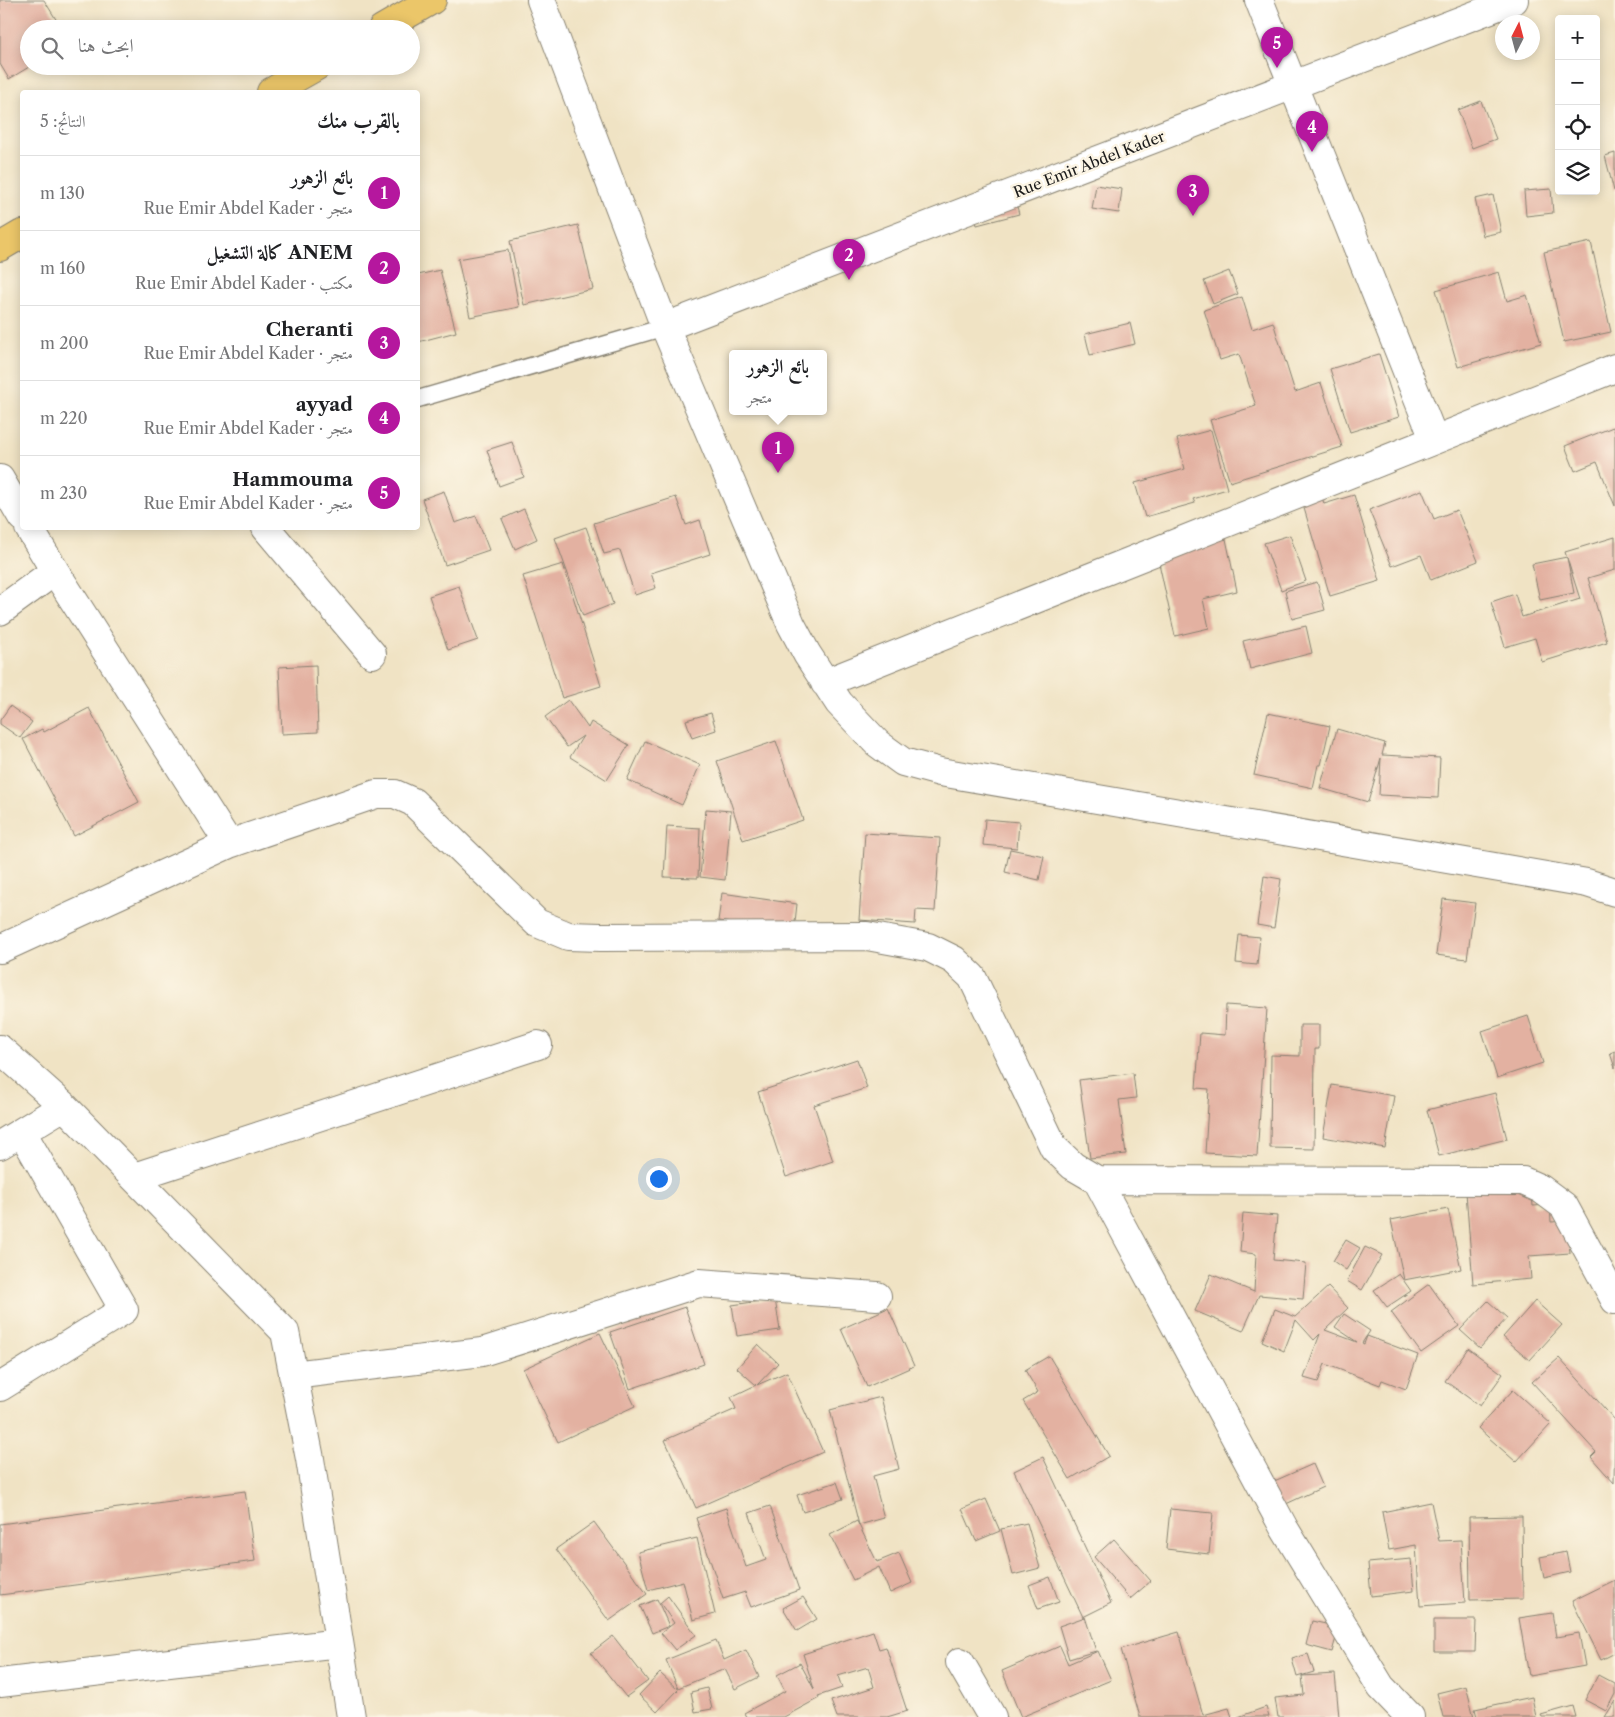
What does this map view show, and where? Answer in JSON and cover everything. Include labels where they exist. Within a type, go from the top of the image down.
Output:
[{"type":"main road","points":[[398,20],[432,0]]},
{"type":"main road","points":[[275,90],[301,75]]},
{"type":"main road","points":[[0,247],[20,235]]},
{"type":"street","points":[[541,0],[665,327],[790,624],[825,683],[855,721],[877,743],[903,762],[940,772],[1587,883],[1615,892]]},
{"type":"street","points":[[1259,0],[1434,439]]},
{"type":"street","name":"Rue Emir Abdel Kader","points":[[665,327],[1514,0]]},
{"type":"street","points":[[825,683],[1615,368]]},
{"type":"street","points":[[8,479],[20,512]]},
{"type":"street","points":[[30,530],[230,844]]},
{"type":"street","points":[[268,530],[372,654]]},
{"type":"street","points":[[0,611],[55,571]]},
{"type":"street","points":[[0,949],[230,844],[376,794],[395,794],[412,802],[538,923],[568,936],[867,936],[928,946],[954,960],[972,978],[1054,1148],[1073,1166],[1097,1180],[1523,1181],[1541,1189],[1564,1206],[1615,1300]]},
{"type":"street","points":[[134,1177],[538,1045]]},
{"type":"street","points":[[0,1050],[64,1106],[285,1332],[310,1459],[351,1717]]},
{"type":"street","points":[[0,1387],[124,1310],[11,1139],[64,1106]]},
{"type":"street","points":[[1097,1180],[1284,1528],[1381,1687],[1410,1717]]},
{"type":"street","points":[[293,1375],[482,1352],[698,1283],[877,1296]]},
{"type":"street","points":[[0,1683],[339,1643]]},
{"type":"street","points":[[960,1662],[992,1717]]},
{"type":"lane","points":[[420,398],[665,327]]},
{"type":"building","points":[[0,0],[44,0],[56,20],[20,20],[20,72],[9,79],[0,64]]},
{"type":"building","points":[[1481,101],[1496,139],[1472,148],[1458,110]]},
{"type":"building","points":[[1615,153],[1615,190],[1614,191],[1605,156]]},
{"type":"building","points":[[1096,185],[1122,189],[1119,213],[1092,209]]},
{"type":"building","points":[[1551,189],[1553,213],[1526,216],[1524,191]]},
{"type":"building","points":[[1493,195],[1501,232],[1483,236],[1475,199]]},
{"type":"building","points":[[1015,199],[1019,214],[977,225],[973,211]]},
{"type":"building","points":[[578,225],[593,289],[524,305],[510,241]]},
{"type":"building","points":[[1591,242],[1611,332],[1564,342],[1544,252]]},
{"type":"building","points":[[508,250],[519,307],[470,317],[458,259]]},
{"type":"building","points":[[440,270],[456,332],[420,341],[420,275]]},
{"type":"building","points":[[1229,271],[1238,294],[1213,304],[1204,281]]},
{"type":"building","points":[[1499,272],[1507,301],[1527,295],[1541,343],[1458,367],[1436,290]]},
{"type":"building","points":[[1242,297],[1252,329],[1273,322],[1295,392],[1321,383],[1342,447],[1230,482],[1210,420],[1256,406],[1239,354],[1220,360],[1204,310]]},
{"type":"building","points":[[1130,323],[1135,344],[1090,355],[1085,334]]},
{"type":"building","points":[[1379,354],[1399,417],[1350,432],[1330,369]]},
{"type":"building","points":[[1613,427],[1615,433],[1615,506],[1597,462],[1575,471],[1565,446]]},
{"type":"building","points":[[1211,430],[1227,489],[1193,499],[1195,503],[1145,517],[1135,483],[1185,469],[1177,439]]},
{"type":"building","points":[[512,442],[524,477],[499,486],[487,450]]},
{"type":"building","points":[[1422,490],[1434,519],[1457,510],[1478,561],[1431,580],[1421,555],[1392,566],[1369,510]]},
{"type":"building","points":[[444,491],[455,523],[476,516],[489,550],[445,565],[422,499]]},
{"type":"building","points":[[1321,493],[1324,504],[1354,495],[1380,581],[1330,596],[1301,498]]},
{"type":"building","points":[[676,497],[686,525],[700,520],[710,554],[651,573],[656,588],[635,595],[620,550],[604,554],[594,523]]},
{"type":"building","points":[[524,509],[537,539],[515,549],[502,519]]},
{"type":"building","points":[[586,527],[613,604],[583,616],[555,538]]},
{"type":"building","points":[[1290,535],[1306,581],[1281,590],[1264,543]]},
{"type":"building","points":[[1615,537],[1615,570],[1588,578],[1607,642],[1542,662],[1535,638],[1505,647],[1491,602],[1515,594],[1522,617],[1580,599],[1565,552]]},
{"type":"building","points":[[1226,539],[1237,591],[1203,599],[1209,628],[1175,636],[1157,554]]},
{"type":"building","points":[[1567,557],[1574,593],[1540,600],[1532,564]]},
{"type":"building","points":[[563,564],[601,686],[562,698],[523,576]]},
{"type":"building","points":[[1317,582],[1325,610],[1292,619],[1285,591]]},
{"type":"building","points":[[459,586],[478,640],[448,650],[429,596]]},
{"type":"building","points":[[1306,626],[1312,653],[1250,669],[1243,641]]},
{"type":"building","points":[[316,665],[318,732],[282,734],[279,667]]},
{"type":"building","points":[[568,700],[588,728],[591,722],[629,745],[607,780],[570,757],[583,736],[567,747],[545,717]]},
{"type":"building","points":[[10,706],[32,722],[20,738],[0,724],[0,720]]},
{"type":"building","points":[[89,708],[139,802],[74,836],[23,739],[42,729],[44,732]]},
{"type":"building","points":[[711,713],[716,730],[692,738],[686,720]]},
{"type":"building","points":[[1268,713],[1330,726],[1321,765],[1318,765],[1313,788],[1254,775]]},
{"type":"building","points":[[1337,729],[1385,743],[1382,755],[1440,758],[1438,798],[1379,795],[1381,758],[1368,802],[1320,788]]},
{"type":"building","points":[[645,741],[700,765],[682,805],[627,780]]},
{"type":"building","points":[[776,741],[803,820],[743,840],[717,761]]},
{"type":"building","points":[[706,809],[731,811],[725,880],[700,877]]},
{"type":"building","points":[[985,819],[1019,822],[1017,848],[983,845]]},
{"type":"building","points":[[667,826],[700,828],[698,878],[664,877]]},
{"type":"building","points":[[865,833],[940,838],[935,911],[916,910],[915,924],[859,920]]},
{"type":"building","points":[[1010,849],[1044,856],[1039,880],[1005,872]]},
{"type":"building","points":[[1264,876],[1281,879],[1274,928],[1257,925]]},
{"type":"building","points":[[722,893],[797,904],[794,931],[718,921]]},
{"type":"building","points":[[1443,899],[1475,903],[1467,959],[1436,955]]},
{"type":"building","points":[[1239,935],[1260,937],[1257,965],[1236,963]]},
{"type":"building","points":[[1226,1005],[1267,1008],[1257,1156],[1205,1153],[1209,1089],[1196,1088],[1200,1033],[1225,1035]]},
{"type":"building","points":[[1528,1016],[1543,1063],[1497,1078],[1482,1031]]},
{"type":"building","points":[[1300,1025],[1319,1025],[1319,1049],[1315,1049],[1314,1149],[1270,1148],[1271,1055],[1300,1056]]},
{"type":"building","points":[[1615,1051],[1615,1068],[1610,1053]]},
{"type":"building","points":[[857,1059],[867,1088],[814,1105],[833,1161],[786,1177],[758,1092]]},
{"type":"building","points":[[1133,1073],[1136,1098],[1119,1100],[1126,1154],[1090,1158],[1079,1080]]},
{"type":"building","points":[[1332,1085],[1394,1096],[1385,1148],[1323,1137]]},
{"type":"building","points":[[1495,1093],[1507,1139],[1439,1156],[1427,1110]]},
{"type":"building","points":[[1530,1175],[1533,1206],[1550,1205],[1551,1222],[1567,1221],[1570,1253],[1529,1256],[1531,1279],[1473,1284],[1465,1179]]},
{"type":"building","points":[[1448,1209],[1461,1269],[1404,1280],[1391,1220]]},
{"type":"building","points":[[1243,1213],[1277,1216],[1273,1260],[1306,1263],[1303,1299],[1259,1295],[1243,1331],[1195,1311],[1211,1274],[1254,1292],[1256,1254],[1240,1252]]},
{"type":"building","points":[[1346,1240],[1360,1248],[1346,1270],[1333,1261]]},
{"type":"building","points":[[1365,1247],[1382,1255],[1362,1290],[1347,1281]]},
{"type":"building","points":[[1399,1274],[1411,1291],[1387,1307],[1374,1290]]},
{"type":"building","points":[[1429,1284],[1459,1326],[1421,1353],[1391,1312]]},
{"type":"building","points":[[1328,1287],[1348,1308],[1325,1330],[1357,1342],[1335,1327],[1344,1314],[1370,1331],[1362,1343],[1364,1344],[1367,1336],[1418,1355],[1406,1389],[1382,1380],[1380,1385],[1325,1364],[1318,1382],[1304,1378],[1320,1334],[1314,1340],[1296,1320],[1284,1351],[1262,1341],[1275,1309],[1295,1317]]},
{"type":"building","points":[[775,1299],[780,1330],[737,1336],[732,1305]]},
{"type":"building","points":[[1488,1301],[1507,1318],[1480,1348],[1460,1330]]},
{"type":"building","points":[[1535,1301],[1562,1325],[1530,1360],[1503,1337]]},
{"type":"building","points":[[685,1307],[704,1364],[630,1389],[610,1332]]},
{"type":"building","points":[[888,1308],[914,1366],[867,1387],[841,1329]]},
{"type":"building","points":[[600,1333],[635,1406],[558,1442],[523,1369]]},
{"type":"building","points":[[758,1344],[778,1363],[757,1385],[787,1372],[823,1452],[696,1508],[665,1440],[736,1409],[731,1397],[756,1385],[737,1368]]},
{"type":"building","points":[[1468,1348],[1503,1374],[1480,1406],[1445,1381]]},
{"type":"building","points":[[1049,1356],[1109,1456],[1070,1479],[1023,1401],[1038,1392],[1025,1370]]},
{"type":"building","points":[[1559,1358],[1615,1420],[1614,1483],[1591,1457],[1596,1452],[1532,1382]]},
{"type":"building","points":[[1513,1390],[1551,1424],[1516,1462],[1478,1428]]},
{"type":"building","points":[[881,1397],[899,1469],[873,1476],[884,1518],[859,1525],[830,1410]]},
{"type":"building","points":[[1043,1457],[1111,1603],[1083,1617],[1014,1471]]},
{"type":"building","points":[[1313,1464],[1323,1487],[1273,1510],[1263,1486]]},
{"type":"building","points":[[837,1482],[843,1499],[803,1512],[797,1495]]},
{"type":"building","points":[[245,1491],[255,1561],[0,1595],[0,1524]]},
{"type":"building","points":[[986,1499],[1000,1531],[976,1541],[962,1509]]},
{"type":"building","points":[[1431,1502],[1439,1541],[1461,1540],[1465,1603],[1420,1606],[1416,1545],[1389,1550],[1382,1512]]},
{"type":"building","points":[[770,1506],[799,1590],[751,1607],[745,1592],[723,1599],[696,1518],[726,1508],[746,1567],[766,1560],[749,1513]]},
{"type":"building","points":[[1170,1509],[1213,1513],[1209,1554],[1166,1549]]},
{"type":"building","points":[[1522,1516],[1523,1599],[1470,1600],[1469,1517]]},
{"type":"building","points":[[857,1521],[877,1562],[899,1553],[912,1583],[890,1593],[879,1567],[853,1580],[830,1535]]},
{"type":"building","points":[[594,1522],[647,1594],[609,1621],[556,1549]]},
{"type":"building","points":[[1027,1523],[1040,1568],[1013,1575],[1001,1529]]},
{"type":"building","points":[[697,1538],[715,1614],[693,1620],[683,1581],[648,1590],[638,1552]]},
{"type":"building","points":[[1114,1539],[1151,1581],[1130,1599],[1094,1557]]},
{"type":"building","points":[[1566,1552],[1570,1572],[1544,1578],[1540,1557]]},
{"type":"building","points":[[1411,1559],[1414,1591],[1371,1596],[1368,1563]]},
{"type":"building","points":[[1050,1577],[1059,1602],[1038,1609],[1029,1585]]},
{"type":"building","points":[[1615,1580],[1615,1653],[1601,1660],[1572,1601]]},
{"type":"building","points":[[668,1596],[696,1635],[675,1650],[661,1633],[674,1623],[660,1603]]},
{"type":"building","points":[[803,1597],[817,1619],[797,1631],[783,1608]]},
{"type":"building","points":[[657,1599],[669,1626],[652,1633],[640,1606]]},
{"type":"building","points":[[1552,1613],[1556,1637],[1579,1633],[1585,1666],[1529,1676],[1519,1618]]},
{"type":"building","points":[[1085,1617],[1096,1651],[1069,1659],[1059,1626]]},
{"type":"building","points":[[1434,1620],[1476,1620],[1475,1652],[1434,1652]]},
{"type":"building","points":[[1312,1621],[1339,1627],[1332,1652],[1306,1645]]},
{"type":"building","points":[[873,1631],[879,1649],[886,1647],[907,1711],[887,1717],[837,1717],[831,1701],[874,1687],[868,1667],[838,1676],[842,1688],[818,1696],[819,1698],[784,1717],[746,1717],[744,1713],[785,1691],[777,1675],[800,1663],[814,1689],[803,1654]]},
{"type":"building","points":[[1179,1632],[1203,1715],[1229,1708],[1232,1717],[1140,1717],[1121,1649]]},
{"type":"building","points":[[613,1636],[648,1681],[626,1697],[591,1653]]},
{"type":"building","points":[[716,1640],[724,1660],[746,1650],[759,1677],[735,1689],[725,1669],[678,1688],[666,1660]]},
{"type":"building","points":[[1060,1646],[1068,1664],[1098,1651],[1111,1680],[1021,1717],[1002,1671]]},
{"type":"building","points":[[1308,1654],[1314,1672],[1297,1677],[1292,1659]]},
{"type":"building","points":[[660,1673],[678,1690],[657,1712],[639,1695]]},
{"type":"building","points":[[1335,1674],[1339,1717],[1278,1717],[1275,1698],[1304,1695],[1302,1676]]},
{"type":"building","points":[[1598,1675],[1615,1684],[1615,1694],[1606,1711],[1585,1700]]},
{"type":"building","points":[[1466,1686],[1474,1717],[1443,1717],[1437,1693]]},
{"type":"building","points":[[707,1688],[712,1709],[695,1712],[691,1692]]},
{"type":"building","points":[[1532,1697],[1536,1717],[1477,1717],[1475,1709]]},
{"type":"building","points":[[1615,1701],[1615,1717],[1605,1717]]},
{"type":"building","points":[[1573,1706],[1576,1717],[1542,1717],[1541,1715]]},
{"type":"building","points":[[1266,1707],[1269,1717],[1238,1717]]},
{"type":"place","name":"Hammouma","points":[[1277,68]]},
{"type":"place","name":"ayyad","points":[[1312,152]]},
{"type":"place","name":"Cheranti","points":[[1193,216]]},
{"type":"place","name":"ANEM كالة التشغيل","points":[[849,280]]},
{"type":"place","name":"بائع الزهور","points":[[778,473]]}]
